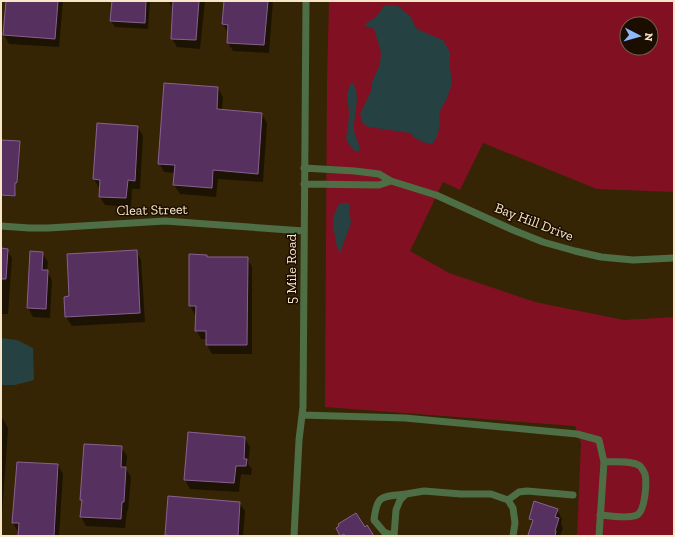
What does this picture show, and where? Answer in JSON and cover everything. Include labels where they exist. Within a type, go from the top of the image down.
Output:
[{"type":"street","name":"5 Mile Road","points":[[294,536],[299,440],[303,399],[306,1]]},
{"type":"street","name":"Bay Hill Drive","points":[[304,168],[379,174],[391,181],[436,195],[543,242],[575,252],[601,257],[633,260],[674,258]]},
{"type":"street","name":"Bay Hill Drive","points":[[304,184],[379,185],[391,181]]},
{"type":"street","name":"Cleat Street","points":[[1,226],[48,228],[165,221],[304,231]]},
{"type":"street","points":[[302,415],[405,418],[577,434],[598,440],[604,462],[599,536]]},
{"type":"street","points":[[600,515],[627,517],[636,515],[641,511],[645,492],[645,474],[640,466],[621,462],[604,462]]},
{"type":"street","points":[[406,494],[400,500],[396,510],[394,536],[384,532],[374,520],[375,509],[379,500],[387,496],[424,491],[461,494],[491,494],[508,500],[513,508],[516,522],[513,536]]},
{"type":"street","points":[[508,500],[519,492],[528,491],[573,495]]},
{"type":"shaded area","points":[[329,1],[674,1],[674,192],[597,189],[483,143],[460,190],[443,182],[410,251],[449,273],[535,302],[624,320],[674,317],[674,536],[577,536],[581,443],[575,426],[325,407],[327,81]]},
{"type":"water","points":[[384,6],[398,6],[411,17],[416,28],[443,40],[450,52],[452,83],[447,98],[439,113],[440,124],[437,137],[432,144],[426,143],[414,137],[410,133],[369,127],[363,124],[360,114],[371,91],[372,82],[380,64],[381,52],[374,29],[372,27],[365,26],[365,24],[376,17]]},
{"type":"water","points":[[352,82],[355,87],[357,99],[354,130],[360,151],[355,151],[348,143],[346,138],[349,112],[347,96]]},
{"type":"water","points":[[340,203],[349,203],[351,221],[341,253],[337,247],[333,226],[333,218]]},
{"type":"water","points":[[1,338],[17,340],[33,348],[34,380],[15,385],[1,385]]},
{"type":"building","points":[[6,1],[58,1],[55,39],[3,35]]},
{"type":"building","points":[[112,1],[146,1],[145,23],[110,21]]},
{"type":"building","points":[[173,1],[199,1],[196,40],[171,39]]},
{"type":"building","points":[[224,1],[268,1],[264,45],[227,43],[228,25],[222,24]]},
{"type":"building","points":[[164,83],[218,87],[217,109],[262,113],[258,174],[213,170],[212,188],[173,185],[175,165],[158,164]]},
{"type":"building","points":[[97,123],[138,126],[135,181],[128,180],[126,198],[99,197],[100,180],[93,179]]},
{"type":"building","points":[[1,140],[20,141],[15,196],[1,195]]},
{"type":"building","points":[[1,248],[8,249],[6,279],[1,279]]},
{"type":"building","points":[[137,250],[140,313],[65,317],[64,297],[69,296],[67,254]]},
{"type":"building","points":[[30,251],[43,252],[42,270],[48,270],[46,309],[27,308]]},
{"type":"building","points":[[189,254],[207,255],[207,257],[248,257],[247,345],[206,345],[206,331],[195,331],[196,306],[189,306]]},
{"type":"building","points":[[188,432],[245,437],[244,459],[247,459],[246,466],[236,466],[234,483],[184,480]]},
{"type":"building","points":[[84,444],[122,446],[121,467],[126,467],[124,502],[122,502],[121,519],[80,517]]},
{"type":"building","points":[[17,462],[58,464],[54,536],[18,536],[19,523],[12,523]]},
{"type":"building","points":[[168,496],[240,502],[238,536],[165,535]]},
{"type":"building","points":[[534,501],[558,509],[555,517],[559,518],[555,536],[528,535],[533,520],[529,519]]},
{"type":"building","points":[[356,513],[365,527],[367,525],[374,536],[345,536],[344,534],[340,536],[336,528],[339,526],[338,524]]}]
